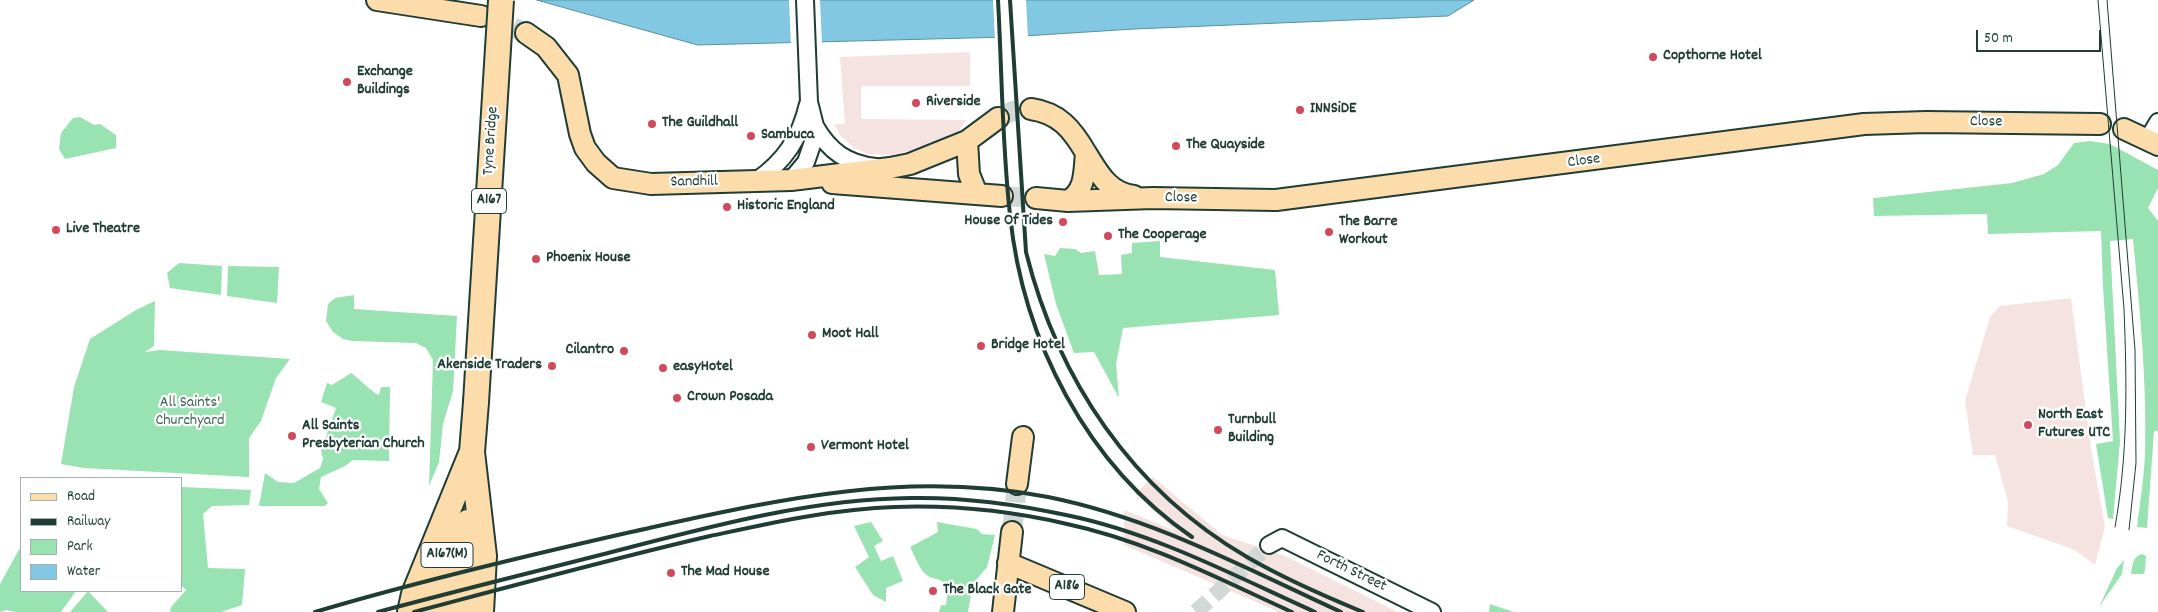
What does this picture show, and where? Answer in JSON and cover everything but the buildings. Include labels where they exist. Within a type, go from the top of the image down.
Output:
[{"type":"highway","name":"Tyne Bridge","points":[[472,452],[501,0]]},
{"type":"highway","name":"A167(M)","points":[[457,612],[469,544],[468,500],[472,452]]},
{"type":"highway","name":"A167","points":[[410,612],[414,594],[472,452]]},
{"type":"highway","name":"A167","points":[[472,452],[484,556],[481,612]]},
{"type":"highway","name":"A167(M)","points":[[434,612],[451,536],[468,500]]},
{"type":"main road","points":[[377,0],[481,16]]},
{"type":"main road","name":"Sandhill","points":[[526,33],[546,47],[568,76],[585,148],[596,164],[613,178],[651,184],[791,180],[890,168],[910,164],[967,141],[998,118]]},
{"type":"main road","points":[[1031,109],[1054,115],[1066,124],[1103,180],[1114,189],[1127,195],[1153,198]]},
{"type":"main road","name":"Close","points":[[1036,198],[1068,201],[1153,198],[1276,200],[1878,123],[2100,124]]},
{"type":"main road","points":[[2124,129],[2153,142]]},
{"type":"main road","points":[[967,141],[969,174],[977,194]]},
{"type":"main road","points":[[1068,201],[1076,196],[1081,187],[1086,152]]},
{"type":"main road","points":[[791,180],[1002,196]]},
{"type":"main road","points":[[1017,484],[1023,438]]},
{"type":"main road","points":[[1004,612],[1012,532]]},
{"type":"main road","name":"A186","points":[[1008,563],[1125,612]]},
{"type":"street","points":[[805,0],[809,102],[815,126],[826,143],[838,154],[862,165],[890,168]]},
{"type":"street","points":[[756,181],[772,170],[792,147],[799,134],[809,102]]},
{"type":"street","points":[[2153,142],[2158,122]]},
{"type":"street","points":[[791,180],[802,168],[810,154],[815,126]]},
{"type":"street","name":"Forth Street","points":[[1269,544],[1282,538],[1432,612]]},
{"type":"shaded area","points":[[970,52],[970,86],[861,86],[861,119],[966,120],[957,134],[921,148],[891,155],[868,154],[854,148],[841,136],[834,124],[845,124],[840,57]]},
{"type":"shaded area","name":"North East Futures UTC","points":[[2071,298],[2091,449],[2105,527],[2095,565],[2075,550],[2007,526],[2008,502],[1995,455],[1973,455],[1965,401],[1990,317],[2000,306]]},
{"type":"shaded area","points":[[1153,477],[1222,535],[1283,555],[1398,612],[1279,612],[1124,545],[1124,510],[1176,531],[1135,494]]},
{"type":"green space","points":[[80,117],[94,125],[100,124],[116,135],[116,148],[65,159],[59,149],[61,133],[73,118]]},
{"type":"green space","points":[[2090,141],[2110,144],[2158,170],[2158,188],[2148,208],[2158,221],[2158,431],[2154,431],[2147,528],[2137,527],[2144,472],[2145,400],[2133,239],[2110,241],[2120,441],[2113,519],[2108,518],[2096,444],[2113,441],[2101,231],[1988,234],[1987,214],[1874,216],[1873,198],[2012,183],[2044,174],[2058,165],[2074,143]]},
{"type":"green space","points":[[1160,241],[1160,257],[1275,270],[1279,315],[1123,328],[1116,364],[1119,398],[1094,352],[1074,353],[1056,304],[1044,254],[1055,256],[1060,248],[1075,249],[1081,253],[1095,251],[1099,275],[1122,274],[1121,255],[1132,253],[1132,243]]},
{"type":"green space","points":[[179,263],[222,266],[221,295],[170,288],[167,273]]},
{"type":"green space","points":[[228,266],[279,267],[277,303],[227,296]]},
{"type":"green space","points":[[354,295],[354,309],[457,316],[453,391],[443,424],[439,462],[429,486],[433,360],[426,348],[416,343],[353,341],[343,339],[333,332],[326,321],[328,304],[335,298]]},
{"type":"green space","name":"All Saints' Churchyard","points":[[155,301],[154,346],[145,352],[160,350],[290,359],[276,378],[261,421],[249,438],[249,477],[84,468],[61,464],[74,387],[90,339],[136,310]]},
{"type":"green space","points":[[351,373],[379,395],[381,387],[390,387],[389,461],[353,460],[345,466],[321,477],[319,489],[328,503],[325,506],[259,506],[265,473],[278,482],[294,483],[320,468],[323,459],[321,451],[336,408],[321,402],[327,383],[332,385]]},
{"type":"green space","points":[[182,487],[251,490],[249,505],[212,506],[203,514],[208,568],[245,569],[242,605],[221,612],[170,612],[171,607],[186,590],[182,586]]},
{"type":"green space","points":[[871,522],[883,541],[874,546],[881,561],[893,556],[903,581],[886,588],[886,602],[873,595],[855,567],[869,557],[854,526]]},
{"type":"green space","points":[[937,522],[977,529],[982,534],[995,535],[987,567],[973,584],[968,612],[939,612],[941,605],[946,605],[948,590],[943,589],[943,582],[925,573],[910,547],[938,532]]},
{"type":"green space","points":[[20,548],[20,592],[75,592],[61,612],[16,612],[6,610],[0,612],[0,584]]},
{"type":"green space","points":[[2142,554],[2146,556],[2145,571],[2143,574],[2131,574],[2136,557]]},
{"type":"green space","points":[[2124,560],[2122,574],[2099,607],[2117,568]]},
{"type":"green space","points":[[89,592],[108,612],[70,612]]},
{"type":"green space","points":[[1490,604],[1514,612],[1489,612]]},
{"type":"water","points":[[537,0],[1474,0],[1448,16],[1134,29],[1008,37],[698,45]]},
{"type":"pier","points":[[789,0],[820,0],[822,45],[791,46]]},
{"type":"pier","points":[[993,0],[1026,0],[1028,38],[995,40]]},
{"type":"tunnel","points":[[485,17],[496,19],[526,33]]},
{"type":"tunnel","points":[[998,118],[1013,111],[1031,109]]},
{"type":"tunnel","points":[[1002,196],[1036,198]]},
{"type":"tunnel","points":[[1012,532],[1017,484]]},
{"type":"tunnel","points":[[1196,612],[1269,545]]},
{"type":"tram line","points":[[2098,0],[2125,337],[2126,418],[2122,473],[2115,527]]},
{"type":"tram line","points":[[2107,0],[2135,350],[2136,463],[2129,530]]},
{"type":"railway","points":[[998,0],[1007,188],[1017,262],[1029,308],[1046,353],[1066,396],[1092,437],[1121,474],[1155,508],[1192,537]]},
{"type":"railway","points":[[1010,0],[1026,252],[1040,299],[1058,344],[1080,387],[1105,427],[1135,465],[1168,499],[1206,530],[1247,557],[1275,572],[1363,612]]},
{"type":"railway","points":[[315,612],[433,579],[631,532],[735,510],[838,492],[942,486],[994,489],[1048,497],[1087,506],[1162,531],[1198,546],[1341,612]]},
{"type":"railway","points":[[378,612],[676,535],[754,517],[832,504],[911,498],[969,500],[1008,505],[1047,511],[1099,523],[1193,556],[1315,612]]},
{"type":"railway","points":[[414,612],[710,536],[802,517],[871,508],[895,507],[960,508],[1003,512],[1046,519],[1097,531],[1182,562],[1292,612]]},
{"type":"place","name":"Copthorne Hotel","points":[[1653,57]]},
{"type":"place","name":"Exchange Buildings","points":[[347,82]]},
{"type":"place","name":"Riverside","points":[[916,103]]},
{"type":"place","name":"INNSiDE","points":[[1300,110]]},
{"type":"place","name":"The Guildhall","points":[[652,124]]},
{"type":"place","name":"Sambuca","points":[[751,136]]},
{"type":"place","name":"The Quayside","points":[[1176,146]]},
{"type":"place","name":"Historic England","points":[[727,207]]},
{"type":"place","name":"House Of Tides","points":[[1063,222]]},
{"type":"place","name":"Live Theatre","points":[[56,230]]},
{"type":"place","name":"The Barre Workout","points":[[1329,232]]},
{"type":"place","name":"The Cooperage","points":[[1108,236]]},
{"type":"place","name":"Phoenix House","points":[[536,259]]},
{"type":"place","name":"Moot Hall","points":[[812,335]]},
{"type":"place","name":"Bridge Hotel","points":[[981,346]]},
{"type":"place","name":"Cilantro","points":[[624,351]]},
{"type":"place","name":"Akenside Traders","points":[[552,366]]},
{"type":"place","name":"easyHotel","points":[[663,368]]},
{"type":"place","name":"Crown Posada","points":[[677,398]]},
{"type":"place","name":"North East Futures UTC","points":[[2028,425]]},
{"type":"place","name":"Turnbull Building","points":[[1218,430]]},
{"type":"place","name":"All Saints Presbyterian Church","points":[[292,436]]},
{"type":"place","name":"Vermont Hotel","points":[[811,447]]},
{"type":"place","name":"The Mad House","points":[[671,573]]},
{"type":"place","name":"The Black Gate","points":[[933,591]]}]
